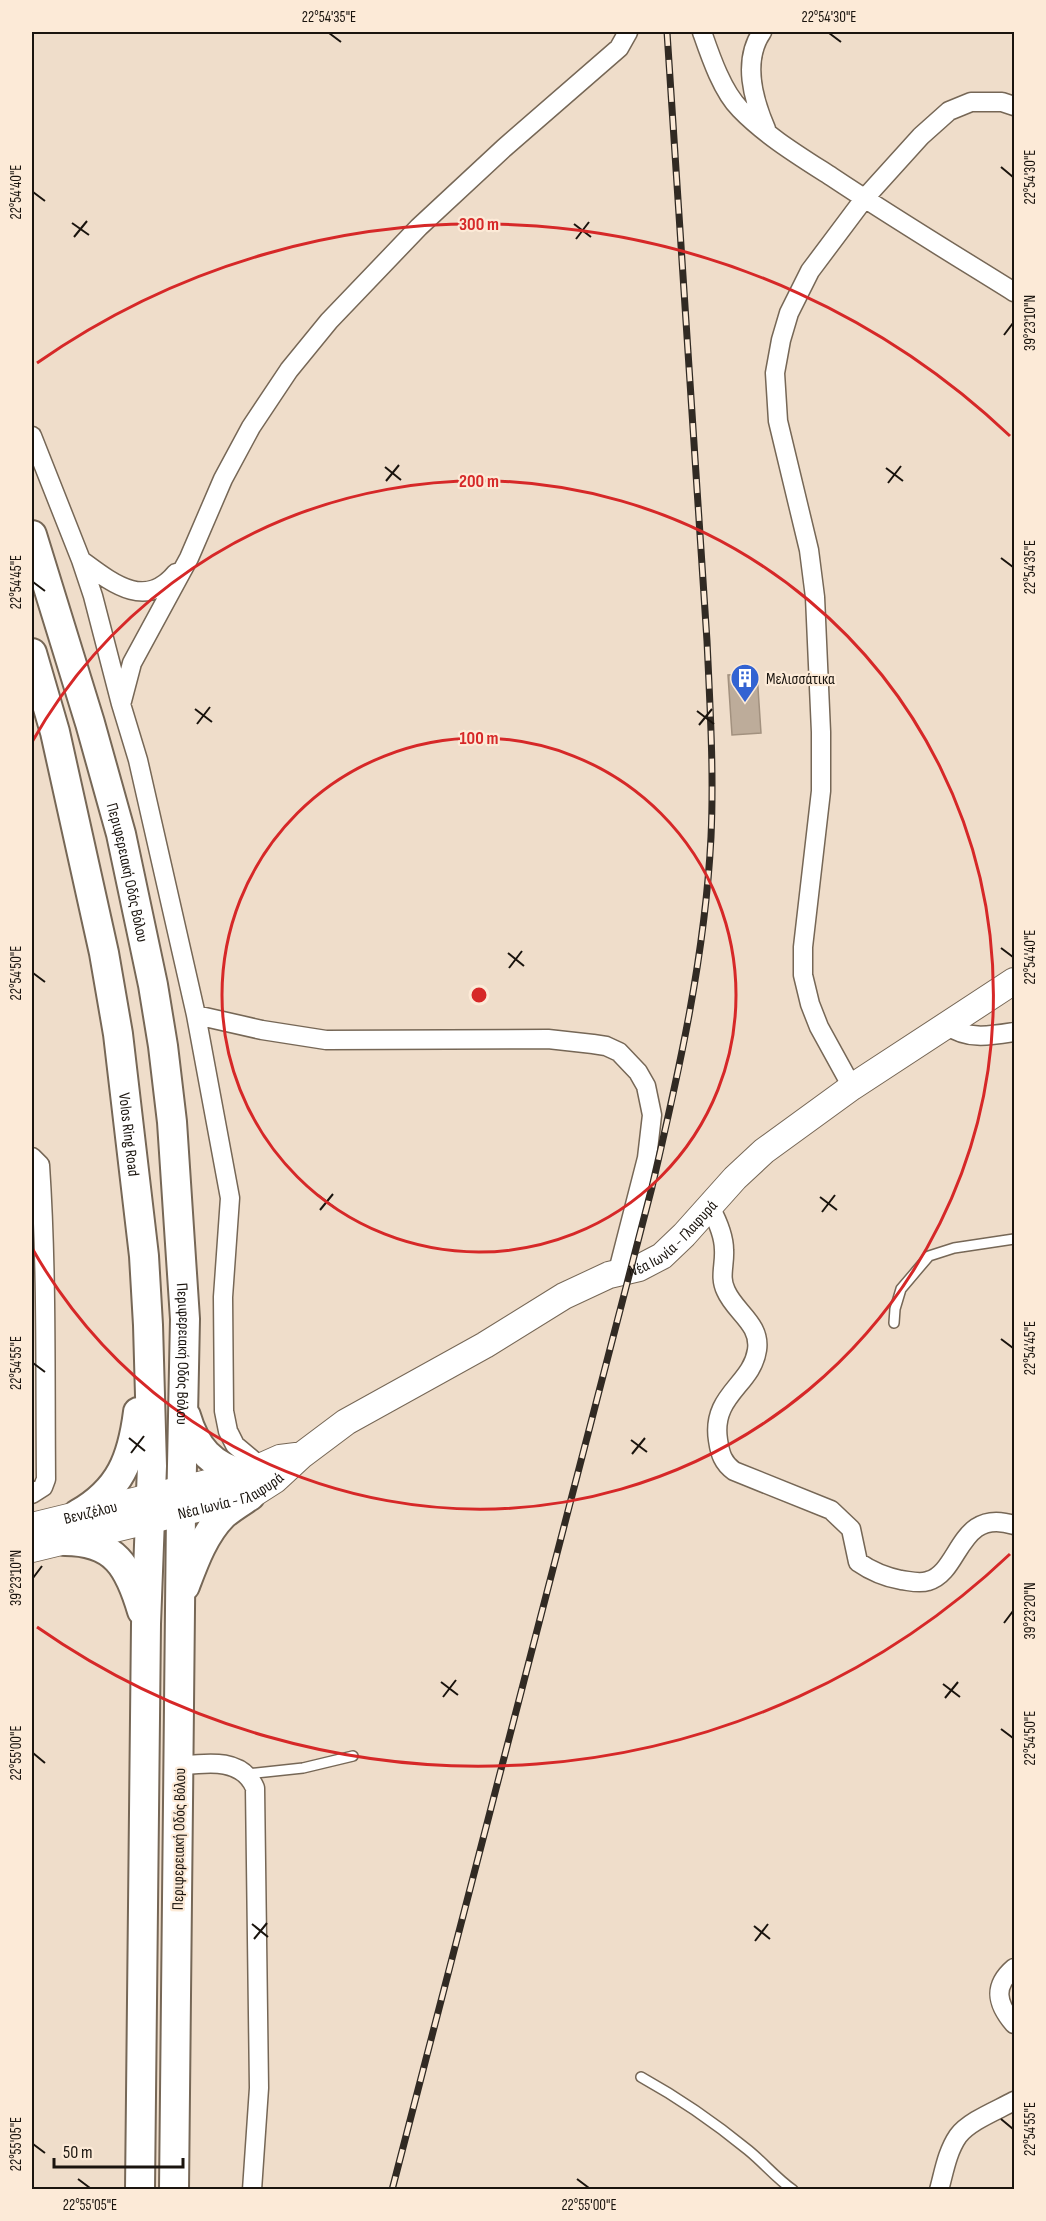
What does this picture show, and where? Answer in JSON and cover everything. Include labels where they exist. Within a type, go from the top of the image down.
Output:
[{"type":"main road","name":"Περιφερειακή Οδός Βόλου","points":[[32,535],[90,723],[121,834],[155,995],[172,1122],[185,1319],[174,2190]]},
{"type":"main road","name":"Volos Ring Road","points":[[32,653],[58,744],[104,952],[118,1035],[144,1256],[152,1459],[146,1624]]},
{"type":"main road","name":"Νέα Ιωνία - Γλαφυρά","points":[[149,1508],[181,1501],[252,1479],[275,1480],[302,1455],[346,1422],[485,1345],[564,1296],[618,1271],[639,1268],[662,1256],[735,1178],[764,1151],[852,1087],[1014,981]]},
{"type":"main road","points":[[78,1514],[106,1493],[123,1470],[136,1432],[149,1351]]},
{"type":"main road","points":[[180,1599],[210,1532],[252,1479],[224,1468],[206,1455],[194,1437],[184,1409]]},
{"type":"main road","name":"Βενιζέλου","points":[[32,1526],[78,1514],[149,1508]]},
{"type":"main road","name":"Βενιζέλου","points":[[32,1549],[65,1541],[149,1508]]},
{"type":"main road","points":[[65,1541],[96,1545],[114,1556],[129,1574],[146,1624]]},
{"type":"main road","name":"Περιφερειακή Οδός Βόλου","points":[[140,2190],[146,1624]]},
{"type":"street","points":[[121,704],[132,663],[189,558],[223,479],[251,427],[289,370],[329,321],[419,226],[619,48],[628,32]]},
{"type":"street","points":[[702,32],[717,71],[739,109],[768,134],[864,199],[1014,292]]},
{"type":"street","points":[[755,33],[751,67],[752,86],[756,105],[768,134]]},
{"type":"street","points":[[852,1087],[819,1027],[810,1004],[803,975],[803,947],[821,791],[821,732],[809,550],[778,421],[776,373],[781,340],[789,313],[810,271],[864,199],[921,136],[950,111],[971,102],[1002,102],[1014,106]]},
{"type":"street","points":[[32,436],[81,560],[96,607],[138,760],[196,1015],[230,1198],[223,1297],[224,1411],[228,1431],[252,1479]]},
{"type":"street","points":[[81,560],[115,584],[132,590],[150,591],[166,586],[189,558]]},
{"type":"street","points":[[196,1015],[262,1030],[326,1040],[548,1039],[606,1046],[619,1052],[631,1064],[646,1086],[652,1115],[647,1158],[618,1271]]},
{"type":"street","points":[[946,1025],[966,1035],[1014,1034]]},
{"type":"street","points":[[32,1157],[40,1165],[38,1392],[45,1479],[37,1491]]},
{"type":"street","points":[[710,1206],[723,1237],[724,1289],[758,1336],[754,1363],[722,1407],[717,1419],[718,1447],[724,1464],[734,1471],[831,1510],[850,1529],[858,1562],[888,1577],[918,1582],[936,1578],[970,1533],[990,1522],[1014,1525]]},
{"type":"street","points":[[178,1766],[230,1765],[247,1774],[255,1788],[259,2088],[252,2190]]},
{"type":"street","points":[[1014,1968],[1001,1979],[1000,1989],[1001,2001],[1014,2024]]},
{"type":"street","points":[[939,2190],[950,2151],[959,2135],[966,2128],[1014,2101]]},
{"type":"lane","points":[[894,1323],[895,1309],[901,1289],[929,1256],[954,1248],[1014,1239]]},
{"type":"lane","points":[[247,1774],[303,1768],[353,1756]]},
{"type":"lane","points":[[641,2077],[707,2119],[749,2151],[793,2190]]},
{"type":"building","name":"Μελισσάτικα","points":[[757,673],[761,733],[732,735],[728,675]]},
{"type":"railway","points":[[392,2190],[652,1187],[681,1057],[703,926],[711,837],[710,714],[667,32]]},
{"type":"place","name":"Μελισσάτικα","points":[[745,704]]}]
